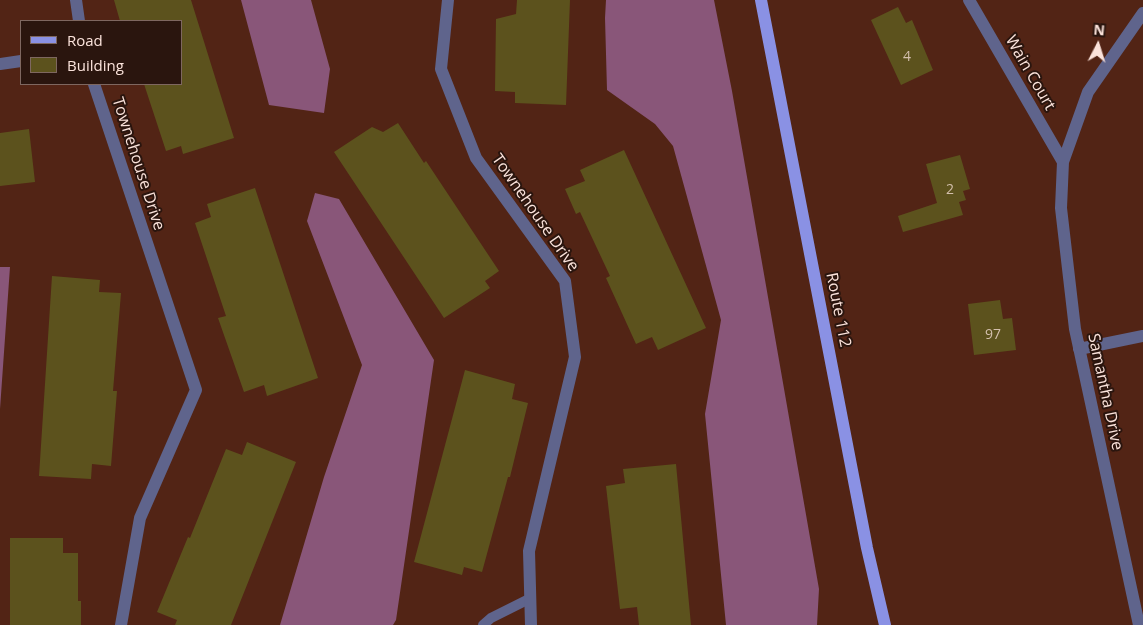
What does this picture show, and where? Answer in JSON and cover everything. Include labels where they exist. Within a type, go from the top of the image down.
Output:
[{"type":"main road","name":"Route 112","points":[[761,0],[867,548],[885,625]]},
{"type":"street","points":[[76,0],[79,20]]},
{"type":"street","name":"Townehouse Drive","points":[[448,0],[441,69],[476,158],[565,281],[576,357],[529,552],[531,625]]},
{"type":"street","name":"Wain Court","points":[[969,0],[1063,162]]},
{"type":"street","name":"Samantha Drive","points":[[1139,625],[1078,349],[1066,264],[1061,208],[1063,162],[1088,92],[1143,13]]},
{"type":"street","points":[[0,64],[20,61]]},
{"type":"street","name":"Townehouse Drive","points":[[94,85],[196,390],[140,518],[121,625]]},
{"type":"street","points":[[1078,349],[1143,336]]},
{"type":"lane","points":[[483,625],[491,618],[531,598]]},
{"type":"shaded area","points":[[241,0],[311,0],[330,69],[324,113],[269,105]]},
{"type":"shaded area","points":[[606,0],[714,0],[732,91],[819,589],[817,625],[726,625],[705,414],[721,320],[673,146],[655,124],[607,90]]},
{"type":"shaded area","points":[[315,193],[339,199],[434,360],[396,620],[393,625],[280,625],[324,477],[362,365],[307,221]]},
{"type":"shaded area","points":[[0,267],[10,267],[0,409]]},
{"type":"building","points":[[114,0],[191,0],[234,138],[183,154],[181,146],[166,151],[144,85],[182,85],[182,20],[120,20]]},
{"type":"building","points":[[517,0],[570,0],[566,105],[515,103],[515,92],[495,91],[496,19],[516,14]]},
{"type":"building","points":[[898,7],[906,23],[912,20],[933,70],[901,85],[871,20]]},
{"type":"building","points":[[398,123],[424,163],[426,161],[499,271],[485,281],[490,288],[444,318],[334,152],[372,127],[383,132]]},
{"type":"building","points":[[29,129],[35,182],[0,186],[0,133]]},
{"type":"building","points":[[624,150],[706,328],[658,350],[652,337],[636,344],[606,278],[610,276],[580,212],[576,214],[565,189],[585,181],[580,170]]},
{"type":"building","points":[[960,155],[970,189],[963,191],[966,200],[959,202],[963,215],[903,232],[898,216],[937,203],[926,164]]},
{"type":"building","points":[[255,188],[318,378],[267,396],[264,385],[244,392],[218,318],[226,316],[195,223],[211,217],[207,204]]},
{"type":"building","points":[[52,276],[100,280],[99,292],[121,293],[113,391],[117,391],[111,466],[92,464],[91,479],[39,476]]},
{"type":"building","points":[[1000,300],[1003,319],[1012,318],[1016,350],[974,355],[968,304]]},
{"type":"building","points":[[465,370],[515,384],[512,399],[528,403],[510,477],[508,477],[482,572],[464,567],[462,575],[414,562]]},
{"type":"building","points":[[247,442],[296,462],[231,625],[175,625],[177,620],[157,612],[188,537],[190,538],[226,449],[242,455]]},
{"type":"building","points":[[676,464],[691,625],[639,625],[637,607],[620,609],[606,486],[625,483],[623,469]]},
{"type":"building","points":[[10,538],[63,538],[63,553],[78,553],[78,601],[81,601],[81,625],[10,625]]}]
